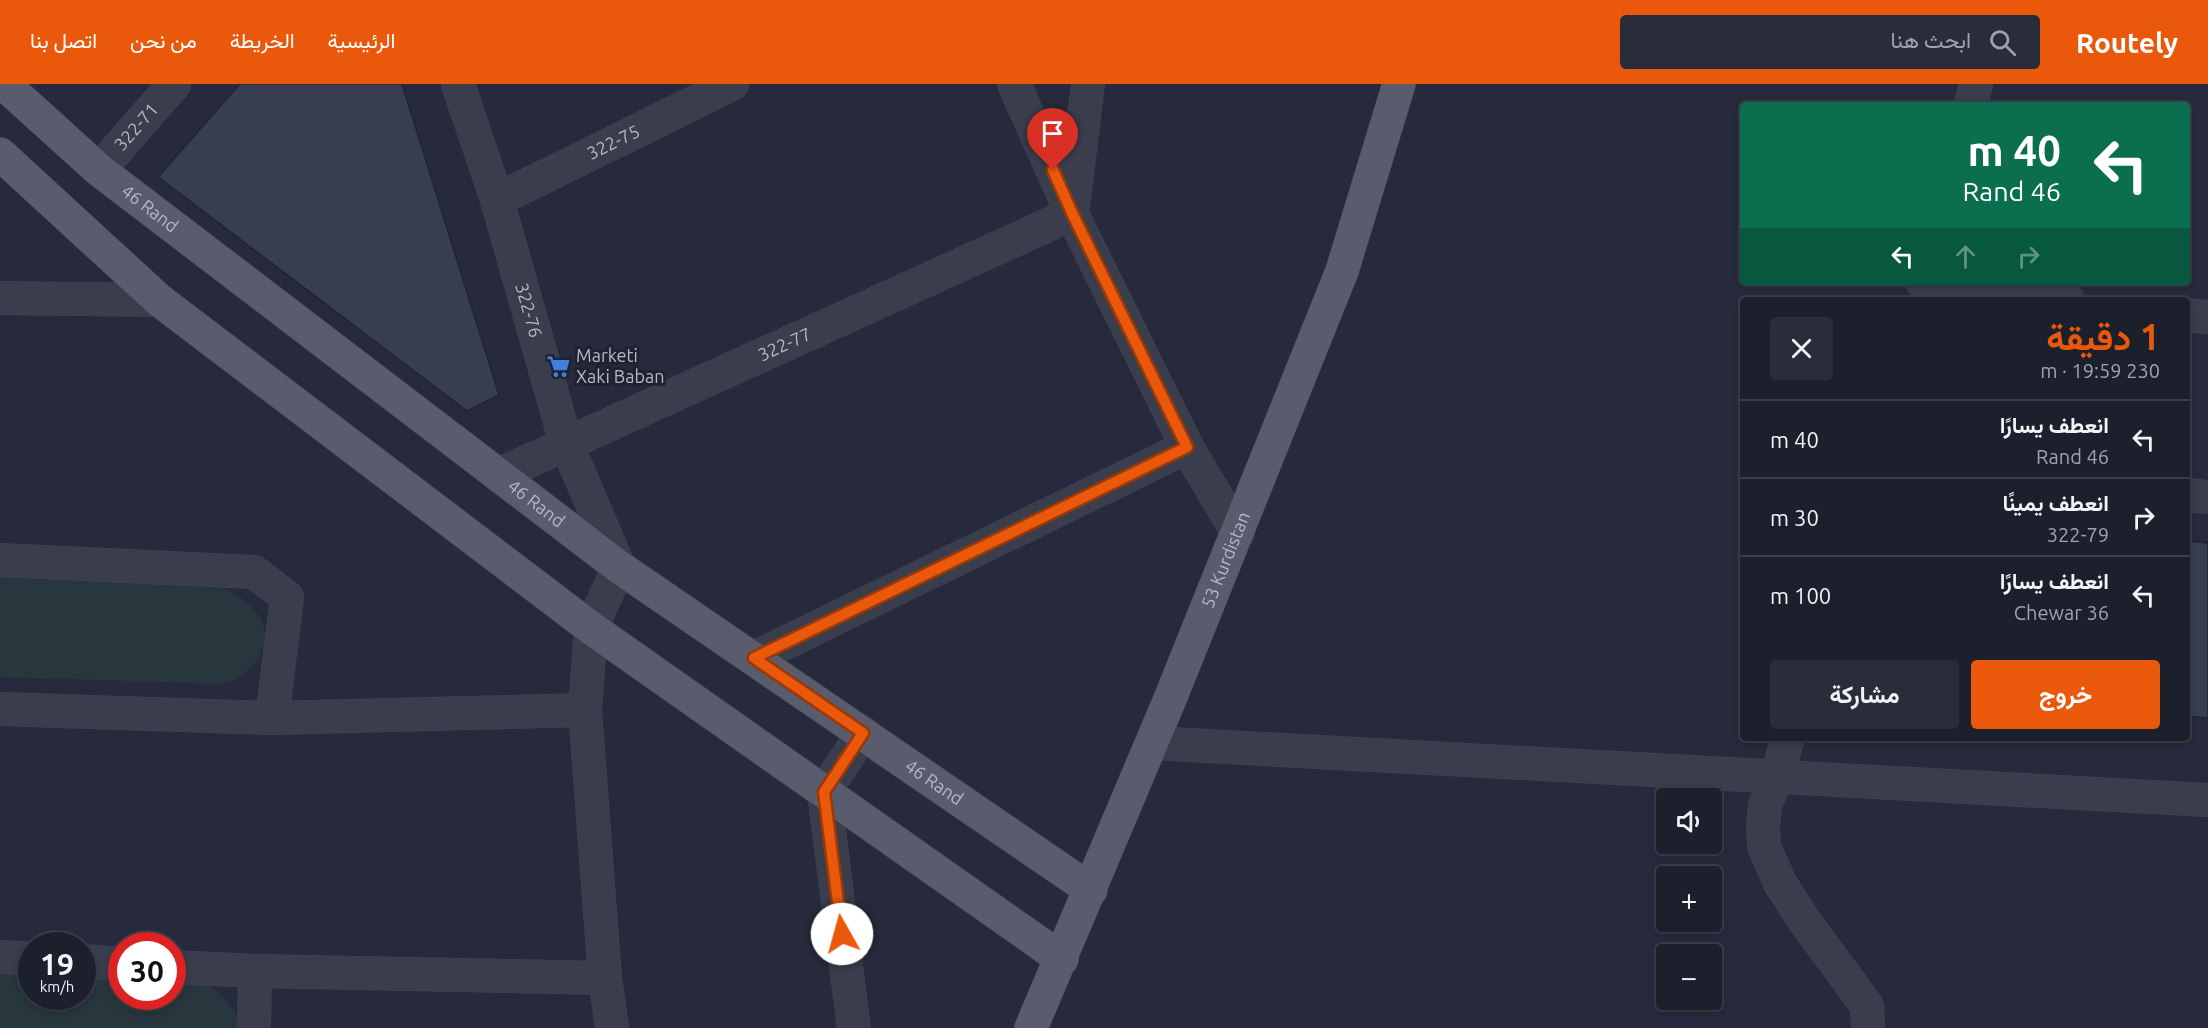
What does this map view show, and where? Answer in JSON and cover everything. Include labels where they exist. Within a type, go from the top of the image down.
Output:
[{"type":"main road","name":"46 Rand","points":[[4,84],[99,170],[619,567],[1091,890]]},
{"type":"main road","name":"53 Kurdistan","points":[[1031,1028],[1152,743],[1342,271],[1399,84]]},
{"type":"main road","points":[[0,154],[159,300],[591,628],[1062,959]]},
{"type":"street","name":"322-71","points":[[99,170],[174,84]]},
{"type":"street","name":"322-76","points":[[458,84],[497,200],[566,443],[619,567]]},
{"type":"street","name":"322-75","points":[[497,200],[732,84]]},
{"type":"street","points":[[1014,84],[1072,213],[1187,447],[1238,533]]},
{"type":"street","points":[[1072,213],[1088,84]]},
{"type":"street","points":[[1972,102],[1976,84]]},
{"type":"street","name":"322-77","points":[[498,475],[1072,213]]},
{"type":"street","points":[[1946,285],[2044,297]]},
{"type":"street","points":[[0,298],[159,300]]},
{"type":"street","points":[[2190,315],[2208,317]]},
{"type":"street","points":[[754,658],[1187,447]]},
{"type":"street","points":[[2190,495],[2208,497]]},
{"type":"street","points":[[0,560],[254,572],[287,597],[272,718]]},
{"type":"street","points":[[612,1028],[605,978],[585,711],[591,628],[619,567]]},
{"type":"street","points":[[0,710],[272,718],[585,711]]},
{"type":"street","points":[[854,1028],[824,792],[863,733]]},
{"type":"street","points":[[1787,741],[1777,776],[1765,805],[1764,846],[1780,883],[1803,919],[1868,1006],[1868,1028]]},
{"type":"street","points":[[1152,743],[2208,800]]},
{"type":"street","points":[[0,957],[18,958]]},
{"type":"street","points":[[186,968],[605,978]]},
{"type":"street","points":[[254,1028],[255,971]]},
{"type":"shaded area","points":[[0,571],[215,586],[239,596],[258,614],[265,636],[263,649],[245,673],[222,684],[0,677]]},
{"type":"shaded area","points":[[0,967],[18,968],[18,1010],[96,1010],[96,973],[108,974],[108,1010],[186,1010],[186,980],[198,982],[214,990],[232,1007],[240,1028],[0,1028]]},
{"type":"building","points":[[240,84],[402,84],[499,395],[467,411],[158,177]]},
{"type":"building","points":[[2190,541],[2208,543],[2208,718],[2190,716]]},
{"type":"place","name":"Marketi Xaki Baban","points":[[558,366]]},
{"type":"route","points":[[842,934],[824,792],[863,733],[754,658],[1187,447],[1053,170]]}]
